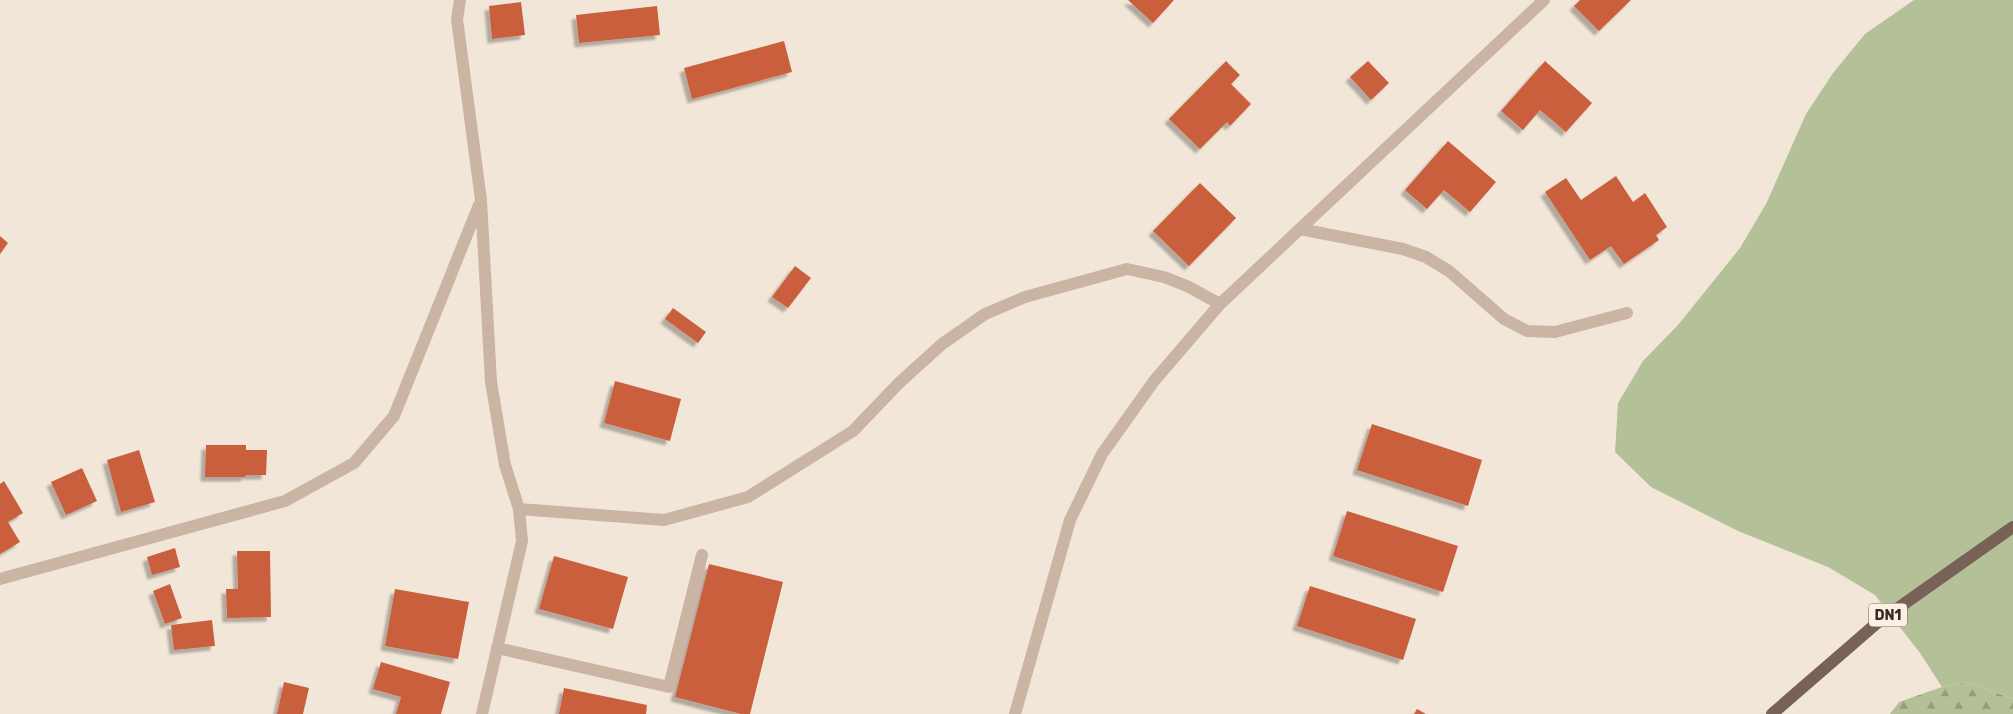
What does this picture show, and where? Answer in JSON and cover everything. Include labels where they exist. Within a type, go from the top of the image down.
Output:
[{"type":"main road","name":"DN1","points":[[1772,714],[1877,623],[2013,527]]},
{"type":"street","points":[[460,0],[457,19],[480,200],[491,382],[505,464],[519,509],[522,541],[482,714]]},
{"type":"street","points":[[1015,714],[1070,520],[1102,454],[1154,381],[1220,304],[1544,0]]},
{"type":"street","points":[[0,579],[285,501],[354,463],[394,416],[480,200]]},
{"type":"street","points":[[1300,229],[1403,249],[1426,257],[1449,271],[1504,319],[1527,331],[1554,332],[1627,313]]},
{"type":"street","points":[[519,509],[664,520],[748,497],[853,431],[942,344],[985,314],[1025,297],[1127,269],[1164,276],[1220,304]]},
{"type":"street","points":[[497,648],[668,687],[702,555]]},
{"type":"green space","points":[[1914,0],[2013,0],[2013,699],[1967,682],[1942,687],[1920,653],[1875,595],[1828,567],[1738,531],[1651,487],[1615,452],[1618,403],[1643,361],[1678,325],[1740,248],[1766,204],[1806,114],[1833,73],[1865,34]]},
{"type":"green space","points":[[1967,682],[2013,699],[2013,714],[1890,714],[1899,702],[1942,687]]},
{"type":"building","points":[[1128,0],[1174,0],[1153,23]]},
{"type":"building","points":[[1580,0],[1631,0],[1599,31],[1574,6]]},
{"type":"building","points":[[521,2],[525,35],[492,39],[489,6]]},
{"type":"building","points":[[657,6],[660,35],[579,43],[576,15]]},
{"type":"building","points":[[784,41],[792,72],[692,99],[684,68]]},
{"type":"building","points":[[1226,61],[1240,75],[1231,84],[1251,104],[1230,126],[1227,122],[1200,149],[1169,119]]},
{"type":"building","points":[[1368,61],[1389,83],[1371,100],[1350,77]]},
{"type":"building","points":[[1545,61],[1592,103],[1566,132],[1540,110],[1523,130],[1501,111]]},
{"type":"building","points":[[1448,141],[1496,182],[1470,212],[1444,190],[1427,209],[1405,190]]},
{"type":"building","points":[[1616,176],[1633,202],[1645,193],[1667,227],[1656,235],[1659,240],[1624,264],[1611,246],[1590,260],[1545,192],[1566,178],[1581,200]]},
{"type":"building","points":[[1200,183],[1236,218],[1189,266],[1153,231]]},
{"type":"building","points":[[0,236],[8,243],[0,254]]},
{"type":"building","points":[[795,266],[811,278],[788,308],[772,297]]},
{"type":"building","points":[[673,308],[706,332],[698,343],[665,319]]},
{"type":"building","points":[[615,381],[681,399],[670,441],[604,423]]},
{"type":"building","points":[[1372,424],[1482,460],[1468,506],[1357,470]]},
{"type":"building","points":[[206,445],[246,445],[246,450],[267,450],[266,475],[205,477]]},
{"type":"building","points":[[139,450],[155,502],[121,512],[107,460]]},
{"type":"building","points":[[82,468],[97,501],[66,515],[51,482]]},
{"type":"building","points":[[4,481],[23,513],[8,522],[20,542],[0,554],[0,484]]},
{"type":"building","points":[[1347,511],[1458,546],[1443,592],[1333,556]]},
{"type":"building","points":[[175,548],[180,567],[152,575],[147,557]]},
{"type":"building","points":[[237,551],[270,551],[271,617],[227,618],[226,589],[238,589]]},
{"type":"building","points":[[554,556],[628,577],[613,629],[539,609]]},
{"type":"building","points":[[709,564],[783,582],[750,714],[741,714],[675,697]]},
{"type":"building","points":[[170,584],[182,618],[165,624],[153,591]]},
{"type":"building","points":[[1310,586],[1416,619],[1403,660],[1297,626]]},
{"type":"building","points":[[395,589],[469,602],[458,659],[385,646]]},
{"type":"building","points":[[212,620],[215,646],[174,650],[171,625]]},
{"type":"building","points":[[381,662],[450,682],[441,714],[396,714],[401,697],[373,689]]},
{"type":"building","points":[[284,682],[309,688],[303,714],[277,714]]},
{"type":"building","points":[[564,688],[647,705],[646,714],[559,714]]},
{"type":"building","points":[[1417,709],[1426,714],[1414,714]]}]
